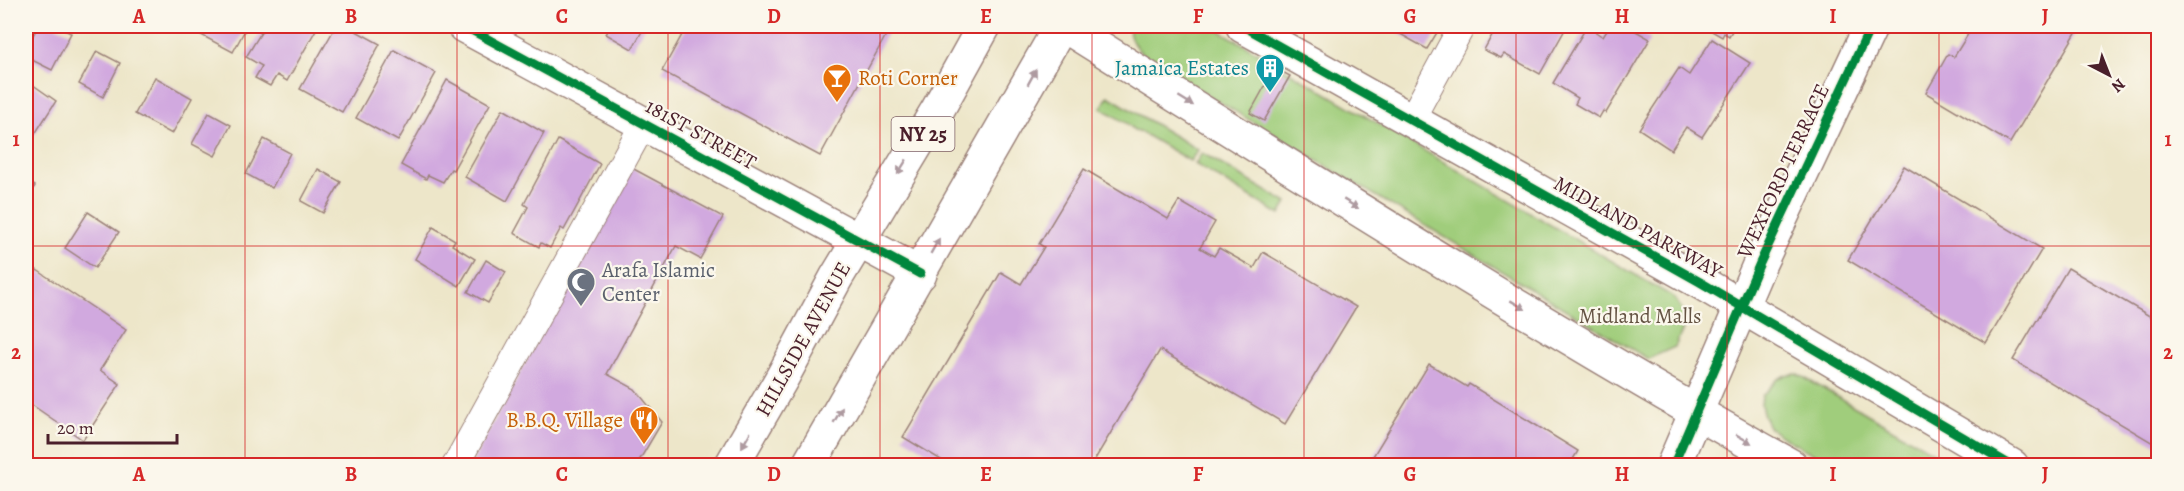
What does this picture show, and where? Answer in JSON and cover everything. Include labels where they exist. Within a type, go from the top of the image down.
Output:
[{"type":"street","name":"181ST STREET","points":[[464,26],[920,274]]},
{"type":"street","name":"HILLSIDE AVENUE","points":[[730,465],[984,26]]},
{"type":"street","name":"NY 25","points":[[808,465],[1063,26]]},
{"type":"street","points":[[1063,26],[1283,163],[1696,413],[1791,465]]},
{"type":"street","name":"MIDLAND PARKWAY","points":[[1243,26],[1741,307],[2012,465]]},
{"type":"street","name":"WEXFORD TERRACE","points":[[1672,465],[1741,307],[1870,26]]},
{"type":"lane","points":[[1411,120],[1462,26]]},
{"type":"lane","points":[[455,465],[644,123]]},
{"type":"green space","name":"Midland Malls","points":[[1129,26],[1212,26],[1675,298],[1687,320],[1675,347],[1648,359],[1146,58],[1136,47]]},
{"type":"green space","points":[[1108,96],[1198,150],[1190,161],[1134,130],[1101,108]]},
{"type":"green space","points":[[1202,153],[1287,203],[1280,215],[1195,164]]},
{"type":"green space","points":[[1796,373],[1956,465],[1833,465],[1777,434],[1769,427],[1764,416],[1761,405],[1762,396],[1777,380],[1785,375]]},
{"type":"building","points":[[38,26],[55,26],[71,33],[52,70],[26,57],[26,49]]},
{"type":"building","points":[[159,26],[173,26],[170,32]]},
{"type":"building","points":[[192,26],[247,26],[233,52],[190,29]]},
{"type":"building","points":[[265,26],[318,26],[287,81],[277,75],[270,86],[255,78],[262,66],[246,57]]},
{"type":"building","points":[[336,26],[347,26],[380,44],[342,112],[300,89]]},
{"type":"building","points":[[611,26],[645,26],[632,49],[606,34]]},
{"type":"building","points":[[687,26],[891,26],[820,156],[662,71]]},
{"type":"building","points":[[1386,26],[1441,26],[1427,49]]},
{"type":"building","points":[[1497,26],[1567,26],[1540,74],[1504,54],[1501,58],[1484,50]]},
{"type":"building","points":[[1587,26],[1603,37],[1610,26],[1627,26],[1650,39],[1606,113],[1603,111],[1599,118],[1575,104],[1578,98],[1553,83]]},
{"type":"building","points":[[1703,26],[1735,26],[1729,36],[1724,33],[1722,37]]},
{"type":"building","points":[[1973,26],[2080,26],[2010,143],[1926,93],[1948,54],[1954,57]]},
{"type":"building","points":[[1712,39],[1750,63],[1702,137],[1686,127],[1671,150],[1639,129],[1679,68],[1689,75]]},
{"type":"building","points":[[394,50],[436,73],[398,141],[356,118]]},
{"type":"building","points":[[97,51],[120,63],[103,97],[79,84]]},
{"type":"building","name":"Jamaica Estates","points":[[1275,68],[1290,76],[1264,121],[1250,113]]},
{"type":"building","points":[[155,77],[192,98],[172,134],[135,114]]},
{"type":"building","points":[[26,80],[56,101],[26,148]]},
{"type":"building","points":[[447,80],[490,104],[453,170],[451,169],[443,182],[428,175],[426,179],[401,165]]},
{"type":"building","points":[[503,109],[544,133],[507,201],[465,177]]},
{"type":"building","points":[[209,113],[231,125],[215,156],[192,144]]},
{"type":"building","points":[[264,139],[290,153],[272,188],[246,174]]},
{"type":"building","points":[[558,140],[600,164],[564,230],[561,228],[550,248],[541,243],[539,247],[514,233],[528,207],[524,204]]},
{"type":"building","points":[[1904,166],[2042,249],[1986,343],[1848,260]]},
{"type":"building","points":[[630,167],[723,217],[700,259],[676,246],[607,374],[635,389],[662,422],[636,466],[470,466]]},
{"type":"building","points":[[318,169],[341,182],[323,213],[301,201]]},
{"type":"building","points":[[1084,169],[1168,219],[1179,201],[1215,222],[1200,248],[1214,256],[1219,248],[1254,268],[1263,252],[1356,307],[1285,424],[1160,350],[1091,466],[951,466],[903,437],[1001,272],[1021,284],[1044,247],[1039,244]]},
{"type":"building","points":[[26,180],[35,186],[26,200]]},
{"type":"building","points":[[88,212],[119,232],[95,268],[65,248]]},
{"type":"building","points":[[433,227],[455,240],[452,245],[475,259],[459,286],[415,259]]},
{"type":"building","points":[[486,260],[506,272],[488,303],[468,292]]},
{"type":"building","points":[[2068,268],[2158,321],[2158,446],[2013,360]]},
{"type":"building","points":[[37,270],[126,330],[100,370],[120,384],[83,440],[32,405],[26,414],[26,287]]},
{"type":"building","points":[[1429,364],[1467,387],[1469,384],[1578,451],[1569,466],[1367,466]]},
{"type":"cycle path","points":[[464,26],[920,274]]},
{"type":"cycle path","points":[[1243,26],[1700,282],[2012,466]]},
{"type":"cycle path","points":[[1673,466],[1760,263],[1871,26]]},
{"type":"place","name":"Jamaica Estates","points":[[1270,94]]},
{"type":"place","name":"Roti Corner","points":[[837,104]]},
{"type":"place","name":"Arafa Islamic Center","points":[[581,308]]},
{"type":"place","name":"B.B.Q. Village","points":[[644,446]]}]
